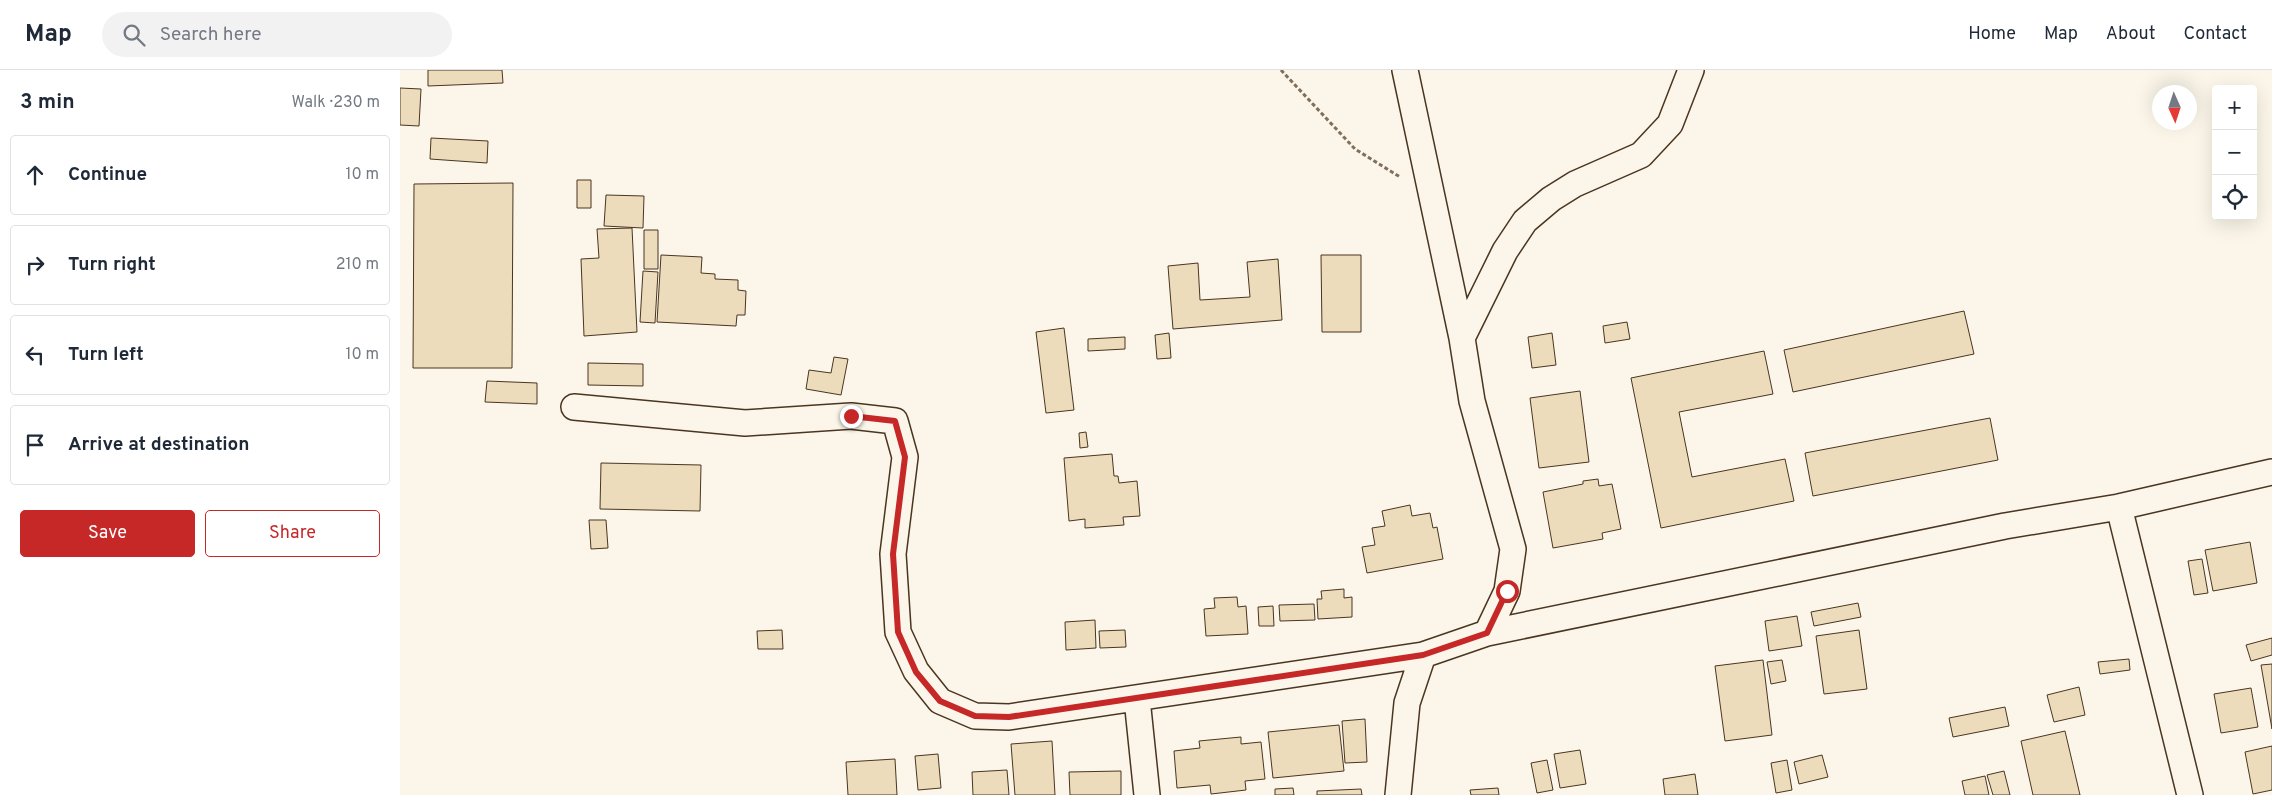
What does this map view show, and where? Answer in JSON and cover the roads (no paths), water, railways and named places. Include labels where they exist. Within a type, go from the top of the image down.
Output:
[{"type":"street","points":[[1406,70],[1432,204],[1462,338],[1472,401],[1513,549],[1507,591],[1487,633]]},
{"type":"street","points":[[1462,338],[1506,251],[1525,221],[1551,199],[1575,184],[1640,155],[1670,124],[1691,70]]},
{"type":"street","points":[[574,407],[745,423],[851,416],[895,421],[905,457],[893,554],[898,632],[916,672],[940,701],[975,716],[1009,717],[1423,655],[1487,633],[2005,526],[2119,507],[2272,472]]},
{"type":"street","points":[[2119,507],[2190,795]]},
{"type":"street","points":[[1398,795],[1407,703],[1423,655]]},
{"type":"street","points":[[1137,698],[1147,795]]}]
